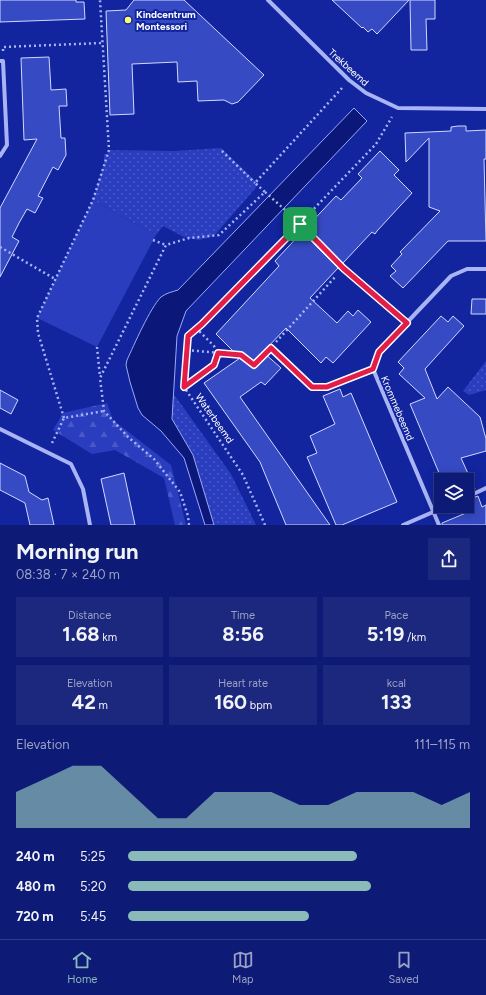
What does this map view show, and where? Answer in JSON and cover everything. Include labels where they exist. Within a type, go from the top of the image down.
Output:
[{"type":"street","name":"Trekbeemd","points":[[268,0],[349,80],[366,93],[398,108],[486,110]]},
{"type":"street","points":[[0,156],[7,145],[1,61]]},
{"type":"street","points":[[300,224],[343,268],[407,323]]},
{"type":"street","name":"Krommebeemd","points":[[434,512],[373,369],[379,352],[451,276],[467,269],[486,269]]},
{"type":"street","points":[[275,353],[312,387],[327,387],[373,369]]},
{"type":"street","points":[[0,429],[48,451],[71,464],[83,489],[90,525]]},
{"type":"street","points":[[474,494],[486,488]]},
{"type":"street","points":[[403,525],[434,512]]},
{"type":"street","name":"Krommebeemd","points":[[434,513],[440,525]]},
{"type":"path","points":[[48,451],[64,418],[38,333],[37,318],[94,200],[109,150],[100,0]]},
{"type":"path","points":[[1,61],[4,47],[102,43]]},
{"type":"path","points":[[255,183],[349,80]]},
{"type":"path","name":"Waterbeemd","points":[[265,525],[243,475],[184,387],[188,336],[300,224],[376,144],[398,108]]},
{"type":"path","points":[[222,151],[288,213]]},
{"type":"path","points":[[153,240],[166,245],[189,238],[219,235],[265,192]]},
{"type":"path","points":[[100,378],[166,245]]},
{"type":"path","points":[[0,247],[55,279]]},
{"type":"path","points":[[187,350],[241,355],[254,365],[343,268]]},
{"type":"path","points":[[184,387],[214,365],[218,353],[214,346],[196,329]]},
{"type":"path","points":[[97,347],[104,412],[128,437],[154,459],[180,492],[188,516],[189,525]]},
{"type":"path","points":[[64,418],[104,412]]},
{"type":"green space","points":[[221,148],[259,184],[214,236],[199,240],[184,237],[163,226],[156,235],[93,200],[104,164],[104,154],[107,154],[109,150],[174,151]]},
{"type":"green space","points":[[93,200],[156,235],[97,347],[37,318]]},
{"type":"green space","points":[[486,361],[486,390],[469,395],[463,391]]},
{"type":"green space","points":[[173,393],[231,474],[256,525],[214,525],[193,455],[173,421]]},
{"type":"green space","points":[[107,403],[113,420],[171,465],[186,525],[175,525],[164,478],[115,450],[92,454],[53,430],[63,413]]},
{"type":"shaded area","points":[[354,108],[367,121],[186,311],[177,336],[172,419],[193,455],[214,525],[205,525],[184,458],[161,431],[142,415],[138,408],[126,365],[127,360],[147,318],[161,297],[178,290]]},
{"type":"building","points":[[0,0],[76,0],[76,2],[84,2],[85,19],[0,22]]},
{"type":"building","points":[[134,0],[184,0],[264,75],[238,102],[232,104],[224,100],[198,101],[197,81],[178,82],[177,62],[132,64],[134,114],[110,115],[106,11],[126,10]]},
{"type":"building","points":[[332,0],[409,0],[377,34],[372,29],[368,32],[363,27],[362,28]]},
{"type":"building","points":[[410,0],[435,0],[435,19],[426,19],[427,50],[411,50]]},
{"type":"building","points":[[49,57],[51,90],[66,89],[67,106],[59,106],[61,138],[65,138],[66,155],[58,170],[53,167],[38,196],[43,198],[35,213],[27,209],[19,223],[12,237],[19,241],[0,277],[0,208],[37,139],[24,140],[21,58]]},
{"type":"building","points":[[466,126],[466,131],[486,130],[486,159],[484,159],[486,241],[448,241],[403,288],[390,276],[396,271],[391,266],[402,254],[400,252],[440,211],[429,207],[429,138],[406,162],[405,133],[451,131],[451,127]]},
{"type":"building","points":[[380,151],[399,170],[394,175],[412,193],[375,234],[372,232],[343,263],[307,227],[336,196],[341,200],[362,178],[358,174]]},
{"type":"building","points":[[302,232],[338,268],[310,298],[337,323],[348,311],[353,316],[358,310],[371,322],[333,363],[326,357],[321,363],[286,328],[263,352],[281,368],[265,385],[261,382],[240,397],[330,525],[286,525],[260,462],[204,383],[240,358],[216,334],[279,266],[275,261]]},
{"type":"building","points":[[472,299],[486,299],[486,314],[471,314]]},
{"type":"building","points":[[441,316],[448,322],[453,316],[464,326],[425,369],[437,399],[448,387],[480,417],[486,439],[486,451],[461,458],[468,473],[439,473],[410,404],[425,398],[399,374],[404,368],[398,362]]},
{"type":"building","points":[[340,389],[343,397],[351,393],[397,502],[342,525],[336,525],[307,457],[317,453],[310,436],[335,424],[323,396]]},
{"type":"building","points":[[0,390],[18,400],[11,414],[0,408]]},
{"type":"building","points":[[0,463],[25,476],[29,492],[42,500],[48,498],[54,525],[30,525],[25,503],[0,490]]},
{"type":"building","points":[[124,473],[135,525],[111,525],[101,479]]},
{"type":"building","points":[[478,496],[482,507],[486,505],[486,525],[442,525],[442,523],[466,513],[474,513],[474,497]]},
{"type":"place","name":"Kindcentrum Montessori","points":[[128,20]]},
{"type":"route","points":[[300,224],[343,268],[407,323],[379,352],[373,369],[327,387],[312,387],[271,348],[254,365],[241,355],[218,353],[214,365],[184,387],[188,336],[202,324],[300,224]]}]
